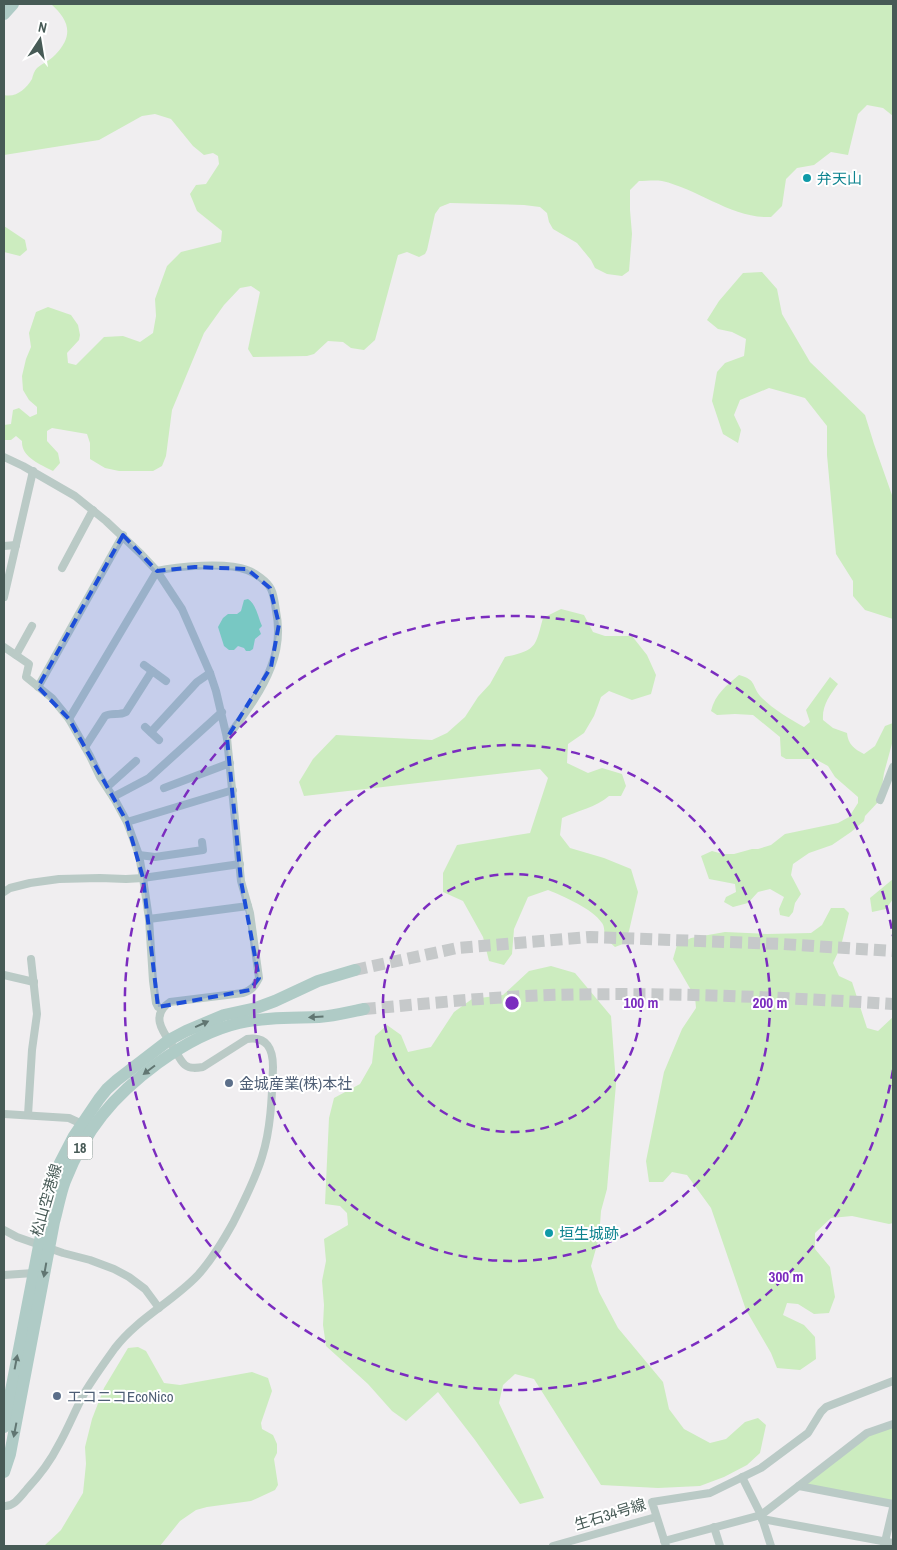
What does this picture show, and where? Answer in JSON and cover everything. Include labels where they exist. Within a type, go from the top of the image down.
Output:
[{"type":"main road","points":[[4,14],[13,4]]},
{"type":"main road","name":"松山空港線","points":[[4,1427],[34,1273],[54,1222],[64,1183],[79,1151],[100,1117],[119,1095],[186,1031],[224,1015],[256,1008],[275,1001],[318,981],[355,970]]},
{"type":"main road","name":"松山空港線","points":[[4,1472],[12,1444],[44,1246],[52,1184],[60,1163],[82,1124],[107,1089],[172,1045],[239,1023],[276,1018],[320,1017],[364,1009]]},
{"type":"street","points":[[4,457],[33,471],[75,496],[123,535],[156,571],[182,609],[210,673],[222,712],[230,763],[241,881],[248,906],[259,978],[256,985],[243,993],[170,1002],[164,1005],[160,1012],[160,1023],[164,1034],[184,1065],[196,1068],[203,1067],[247,1039],[259,1039],[265,1042],[272,1057],[272,1093],[262,1156],[242,1206],[222,1243],[197,1276],[116,1347],[85,1392],[57,1449],[40,1474],[16,1502],[4,1506]]},
{"type":"street","points":[[4,597],[33,471]]},
{"type":"street","points":[[62,568],[93,510]]},
{"type":"street","points":[[38,687],[123,535]]},
{"type":"street","points":[[4,546],[16,545]]},
{"type":"street","points":[[69,720],[156,571],[195,566],[223,566],[247,569],[260,577],[270,588],[279,624],[278,643],[274,659],[262,685],[246,712],[227,738]]},
{"type":"street","points":[[16,655],[32,626]]},
{"type":"street","points":[[4,647],[29,664],[26,677],[52,698],[69,720],[127,822],[139,855],[149,919],[156,1003],[162,1009]]},
{"type":"street","points":[[144,666],[166,681]]},
{"type":"street","points":[[85,747],[105,716],[109,714],[121,715],[126,712],[152,671]]},
{"type":"street","points":[[159,740],[148,730],[197,682],[210,673]]},
{"type":"street","points":[[113,796],[149,778],[222,712]]},
{"type":"street","points":[[106,787],[136,760]]},
{"type":"street","points":[[164,788],[230,763]]},
{"type":"street","points":[[880,800],[893,767]]},
{"type":"street","points":[[127,822],[233,790]]},
{"type":"street","points":[[139,855],[155,857],[203,850],[202,842]]},
{"type":"street","points":[[4,892],[10,888],[30,883],[59,879],[143,878],[240,864]]},
{"type":"street","points":[[149,919],[248,906]]},
{"type":"street","points":[[28,1116],[32,1050],[37,1014],[31,959]]},
{"type":"street","points":[[4,975],[34,982]]},
{"type":"street","points":[[4,1114],[68,1118],[82,1124]]},
{"type":"street","points":[[4,1230],[17,1237],[90,1260],[121,1273],[145,1289],[159,1308]]},
{"type":"street","points":[[4,1275],[34,1273]]},
{"type":"street","name":"生石34号線","points":[[553,1546],[571,1543],[656,1517],[652,1502],[710,1492],[761,1468],[808,1433],[820,1412],[826,1407],[893,1381]]},
{"type":"street","points":[[762,1517],[867,1433],[893,1424]]},
{"type":"street","points":[[742,1476],[762,1517],[770,1546]]},
{"type":"street","points":[[799,1486],[893,1504]]},
{"type":"street","points":[[656,1517],[665,1543],[714,1527],[762,1517],[888,1543],[893,1508]]},
{"type":"street","points":[[714,1527],[720,1546]]},
{"type":"highlighted area","points":[[123,535],[157,571],[195,567],[247,569],[270,588],[279,624],[271,667],[227,738],[241,881],[259,978],[250,990],[158,1007],[143,878],[127,822],[69,719],[38,687]]},
{"type":"shaded area","points":[[51,4],[893,4],[893,116],[883,108],[867,105],[858,114],[848,155],[831,152],[814,165],[797,168],[786,179],[782,206],[771,217],[757,216],[729,209],[689,190],[662,181],[639,181],[630,190],[632,234],[629,271],[622,276],[607,274],[595,268],[577,243],[553,229],[547,213],[540,207],[450,203],[440,207],[435,214],[425,254],[419,257],[407,252],[398,255],[375,340],[364,350],[351,348],[343,342],[328,341],[314,354],[307,356],[253,357],[248,349],[260,292],[251,286],[240,288],[224,305],[204,333],[172,410],[166,456],[162,466],[153,471],[119,471],[105,468],[90,459],[90,443],[87,434],[52,428],[47,431],[47,441],[58,453],[60,463],[53,471],[28,456],[22,441],[16,436],[11,440],[4,440],[4,425],[11,424],[13,410],[19,408],[30,417],[37,414],[37,407],[29,400],[23,390],[22,376],[31,347],[29,333],[36,312],[48,307],[71,315],[78,325],[79,340],[67,353],[68,363],[76,365],[104,337],[123,336],[140,342],[153,333],[156,316],[155,299],[167,266],[181,252],[221,242],[222,231],[197,211],[190,194],[196,185],[206,184],[219,164],[218,156],[213,153],[204,155],[193,146],[171,119],[155,114],[142,116],[99,140],[4,155],[4,95],[17,94],[24,89],[32,79],[36,69],[54,56],[62,47],[67,34],[67,28],[62,16]]},
{"type":"shaded area","points":[[4,226],[25,240],[27,250],[20,256],[4,252]]},
{"type":"shaded area","points":[[762,272],[777,289],[782,314],[810,362],[865,415],[893,498],[893,619],[865,610],[853,596],[853,581],[836,554],[827,455],[827,426],[805,398],[769,388],[740,400],[734,415],[741,430],[738,443],[723,434],[712,401],[717,372],[725,363],[744,356],[746,339],[732,332],[718,329],[707,320],[719,301],[743,273]]},
{"type":"shaded area","points":[[248,599],[253,604],[258,615],[262,626],[259,629],[261,634],[255,639],[253,649],[250,651],[246,651],[238,646],[234,650],[229,650],[224,646],[218,627],[223,618],[228,614],[237,614],[241,611],[244,600]]},
{"type":"shaded area","points":[[561,609],[584,615],[593,632],[605,636],[632,636],[647,655],[656,675],[651,694],[632,700],[609,691],[601,697],[594,716],[584,733],[568,744],[567,763],[588,773],[602,768],[622,774],[626,786],[621,796],[609,796],[593,806],[562,818],[560,835],[570,848],[604,858],[631,869],[638,892],[629,931],[623,944],[615,947],[605,938],[604,926],[598,918],[577,904],[548,890],[528,897],[514,929],[512,954],[504,965],[489,961],[483,937],[463,901],[443,892],[443,873],[457,845],[530,833],[548,778],[540,769],[304,796],[299,782],[313,759],[336,735],[432,740],[447,733],[465,717],[478,697],[490,684],[505,657],[523,652],[533,646],[543,618]]},
{"type":"shaded area","points":[[739,675],[749,679],[762,698],[782,714],[804,727],[810,722],[806,710],[830,677],[838,684],[825,705],[823,720],[833,728],[847,733],[852,746],[864,754],[875,746],[885,726],[893,723],[893,740],[884,773],[880,800],[865,816],[864,821],[851,832],[832,845],[809,853],[793,864],[791,875],[801,894],[789,917],[780,915],[779,909],[784,897],[770,889],[758,892],[748,903],[733,907],[724,902],[726,897],[736,892],[735,884],[709,879],[701,856],[712,851],[734,854],[758,849],[771,845],[785,834],[838,823],[849,817],[858,803],[858,797],[835,777],[828,766],[815,759],[786,759],[781,756],[780,737],[753,715],[717,715],[711,711],[718,695]]},
{"type":"shaded area","points":[[893,879],[893,899],[886,909],[872,912],[870,898]]},
{"type":"shaded area","points":[[831,908],[844,908],[849,913],[841,946],[833,963],[839,976],[852,982],[867,1028],[878,1031],[893,1017],[893,1223],[889,1224],[852,1216],[831,1218],[815,1233],[815,1249],[830,1267],[835,1297],[829,1313],[814,1314],[798,1304],[787,1303],[783,1315],[804,1325],[815,1337],[816,1359],[800,1370],[777,1368],[771,1353],[746,1310],[711,1208],[687,1175],[672,1172],[663,1182],[649,1182],[646,1161],[664,1072],[682,1029],[696,1008],[695,997],[673,959],[677,945],[691,938],[725,932],[767,934],[811,933],[822,925]]},
{"type":"shaded area","points":[[551,966],[575,973],[611,1016],[616,1084],[607,1189],[601,1211],[599,1238],[591,1266],[599,1292],[618,1328],[663,1382],[669,1409],[684,1429],[710,1443],[726,1439],[745,1422],[758,1418],[766,1425],[760,1453],[747,1465],[724,1477],[700,1486],[658,1488],[601,1485],[534,1379],[515,1374],[503,1385],[499,1403],[544,1498],[520,1504],[438,1392],[406,1421],[392,1411],[368,1384],[326,1346],[323,1325],[322,1281],[326,1261],[324,1239],[348,1225],[347,1213],[340,1206],[325,1204],[329,1118],[334,1098],[360,1084],[372,1063],[375,1036],[387,1025],[401,1035],[408,1052],[431,1047],[454,1012],[472,999],[503,995],[529,971]]},
{"type":"shaded area","points":[[138,1347],[146,1351],[164,1383],[180,1385],[252,1372],[268,1378],[272,1391],[261,1423],[262,1429],[273,1435],[277,1444],[277,1453],[274,1459],[278,1485],[275,1490],[251,1501],[196,1510],[180,1521],[160,1546],[44,1546],[61,1530],[83,1493],[86,1464],[85,1447],[92,1419],[104,1388],[128,1348]]},
{"type":"shaded area","points":[[893,1426],[892,1502],[804,1485],[871,1434]]},
{"type":"tunnel","points":[[355,970],[457,948],[590,937],[782,944],[893,951]]},
{"type":"tunnel","points":[[364,1009],[503,997],[592,994],[721,996],[893,1004]]},
{"type":"place","name":"弁天山","points":[[807,178]]},
{"type":"place","name":"金城産業(株)本社","points":[[229,1083]]},
{"type":"place","name":"垣生城跡","points":[[549,1233]]},
{"type":"place","name":"エコニコEcoNico","points":[[57,1396]]}]
